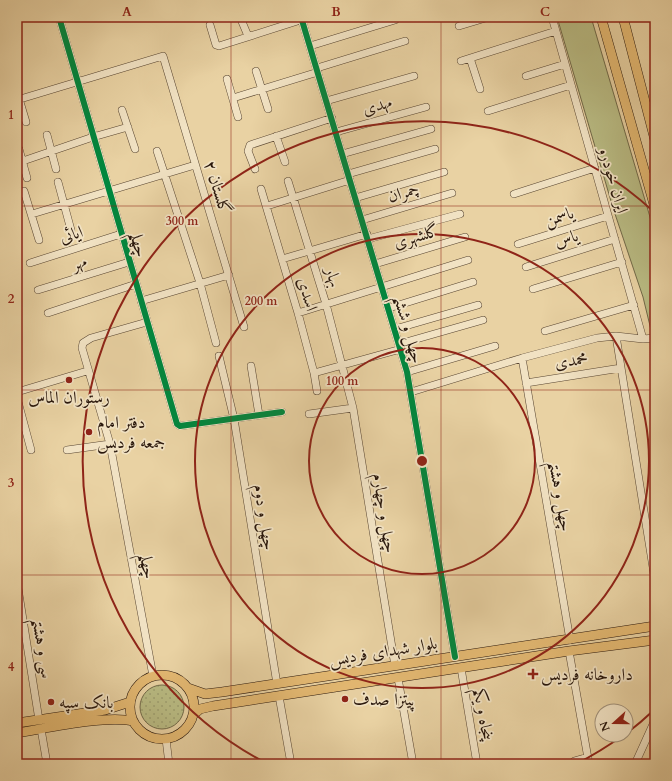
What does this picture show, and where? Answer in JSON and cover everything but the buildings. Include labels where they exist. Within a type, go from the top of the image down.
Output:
[{"type":"main road","points":[[600,17],[655,208]]},
{"type":"main road","points":[[623,17],[655,140]]},
{"type":"main road","name":"بلوار شهدای فردیس","points":[[188,688],[205,694],[655,626]]},
{"type":"main road","name":"بلوار شهدای فردیس","points":[[193,715],[200,709],[213,706],[570,651],[655,640]]},
{"type":"main road","points":[[163,674],[173,676],[188,688],[193,697],[193,715],[189,725],[183,731],[176,736],[166,739],[156,738],[138,729],[130,713],[130,702],[136,688],[143,680],[163,674]]},
{"type":"main road","points":[[17,723],[105,710],[130,702]]},
{"type":"main road","points":[[17,733],[106,720],[124,719],[133,721]]},
{"type":"street","name":"چهلم","points":[[59,17],[177,424],[180,426],[234,419]]},
{"type":"street","points":[[240,17],[248,36]]},
{"type":"street","points":[[210,25],[216,45],[219,46],[302,18],[310,17]]},
{"type":"street","points":[[459,26],[489,17]]},
{"type":"street","name":"ایران خودرو","points":[[552,17],[643,340]]},
{"type":"street","name":"چهل و ششم","points":[[302,18],[407,372],[456,657]]},
{"type":"street","points":[[310,46],[395,20]]},
{"type":"street","points":[[461,61],[556,31]]},
{"type":"street","points":[[233,98],[405,41]]},
{"type":"street","name":"گلستان ۲","points":[[78,82],[162,56],[244,327]]},
{"type":"street","points":[[470,58],[480,89]]},
{"type":"street","points":[[526,76],[565,64]]},
{"type":"street","points":[[256,71],[268,109]]},
{"type":"street","points":[[326,101],[414,76]]},
{"type":"street","points":[[227,79],[238,117]]},
{"type":"street","points":[[18,100],[78,82]]},
{"type":"street","points":[[488,111],[571,85]]},
{"type":"street","points":[[17,92],[18,100],[26,122]]},
{"type":"street","name":"مهدی","points":[[336,132],[426,107]]},
{"type":"street","points":[[122,110],[135,149]]},
{"type":"street","points":[[255,169],[248,148],[250,145],[332,118]]},
{"type":"street","points":[[20,162],[93,137],[128,127]]},
{"type":"street","points":[[342,154],[431,129]]},
{"type":"street","points":[[46,135],[56,169]]},
{"type":"street","points":[[276,136],[285,162]]},
{"type":"street","points":[[19,149],[20,162],[27,178]]},
{"type":"street","points":[[267,206],[435,149]]},
{"type":"street","points":[[157,151],[200,283],[216,343]]},
{"type":"street","points":[[32,214],[195,165]]},
{"type":"street","points":[[514,194],[595,168]]},
{"type":"street","points":[[356,198],[444,172]]},
{"type":"street","name":"بهار","points":[[288,180],[326,304],[342,366]]},
{"type":"street","points":[[58,182],[71,230]]},
{"type":"street","name":"اسدی","points":[[261,190],[298,313],[314,373],[317,391]]},
{"type":"street","points":[[24,191],[39,240]]},
{"type":"street","name":"چمران","points":[[362,220],[452,193]]},
{"type":"street","points":[[282,259],[460,214]]},
{"type":"street","name":"یاسمن","points":[[518,244],[608,216]]},
{"type":"street","name":"ایائی","points":[[30,263],[121,234]]},
{"type":"street","name":"گلشهری","points":[[375,264],[465,237]]},
{"type":"street","name":"یاس","points":[[526,267],[615,239]]},
{"type":"street","points":[[298,313],[468,260]]},
{"type":"street","name":"مهر","points":[[38,290],[129,262]]},
{"type":"street","points":[[533,289],[622,262]]},
{"type":"street","points":[[141,301],[229,275]]},
{"type":"street","points":[[388,308],[473,282]]},
{"type":"street","points":[[48,313],[136,284]]},
{"type":"street","points":[[395,329],[478,305]]},
{"type":"street","points":[[545,331],[634,305]]},
{"type":"street","points":[[314,373],[342,366],[483,320]]},
{"type":"street","name":"چهلم","points":[[147,322],[91,338],[83,343],[82,348],[87,371],[110,444],[153,676]]},
{"type":"street","points":[[616,336],[655,580]]},
{"type":"street","points":[[411,392],[522,358],[597,338],[616,336],[643,340],[655,338]]},
{"type":"street","points":[[407,372],[495,346]]},
{"type":"street","name":"چهل و دوم","points":[[219,356],[234,419],[277,684]]},
{"type":"street","name":"چهل و هشتم","points":[[522,358],[570,640]]},
{"type":"street","points":[[251,366],[259,415]]},
{"type":"street","name":"چهل و چهارم","points":[[342,366],[353,408],[395,666]]},
{"type":"street","name":"محمدی","points":[[526,383],[621,368]]},
{"type":"street","points":[[17,392],[87,371]]},
{"type":"street","points":[[17,398],[31,450]]},
{"type":"street","points":[[309,414],[353,408]]},
{"type":"street","points":[[234,419],[282,412]]},
{"type":"street","points":[[67,450],[110,444]]},
{"type":"street","name":"سی و هشتم","points":[[17,582],[38,720]]},
{"type":"street","points":[[570,651],[588,761],[574,761],[573,764]]},
{"type":"street","name":"پنجاه و یکم","points":[[461,668],[477,764]]},
{"type":"street","points":[[398,678],[413,764]]},
{"type":"street","points":[[280,696],[291,764]]},
{"type":"street","points":[[635,764],[655,720]]},
{"type":"street","points":[[41,729],[47,764]]},
{"type":"street","points":[[166,739],[169,764]]},
{"type":"green space","points":[[557,17],[591,17],[655,234],[655,329],[651,330],[643,297],[613,208]]},
{"type":"green space","points":[[162,685],[174,689],[180,695],[184,707],[180,719],[174,725],[162,729],[150,725],[144,719],[140,707],[144,695],[150,689]]},
{"type":"cycle path","points":[[59,17],[177,424],[180,426],[282,412]]},
{"type":"cycle path","points":[[301,17],[407,372],[455,657]]},
{"type":"place","name":"رستوران الماس","points":[[69,380]]},
{"type":"place","name":"دفتر امام جمعه فردیس","points":[[89,432]]},
{"type":"place","name":"داروخانه فردیس","points":[[533,674]]},
{"type":"place","name":"پیتزا صدف","points":[[345,699]]},
{"type":"place","name":"بانک سپه","points":[[51,702]]}]
